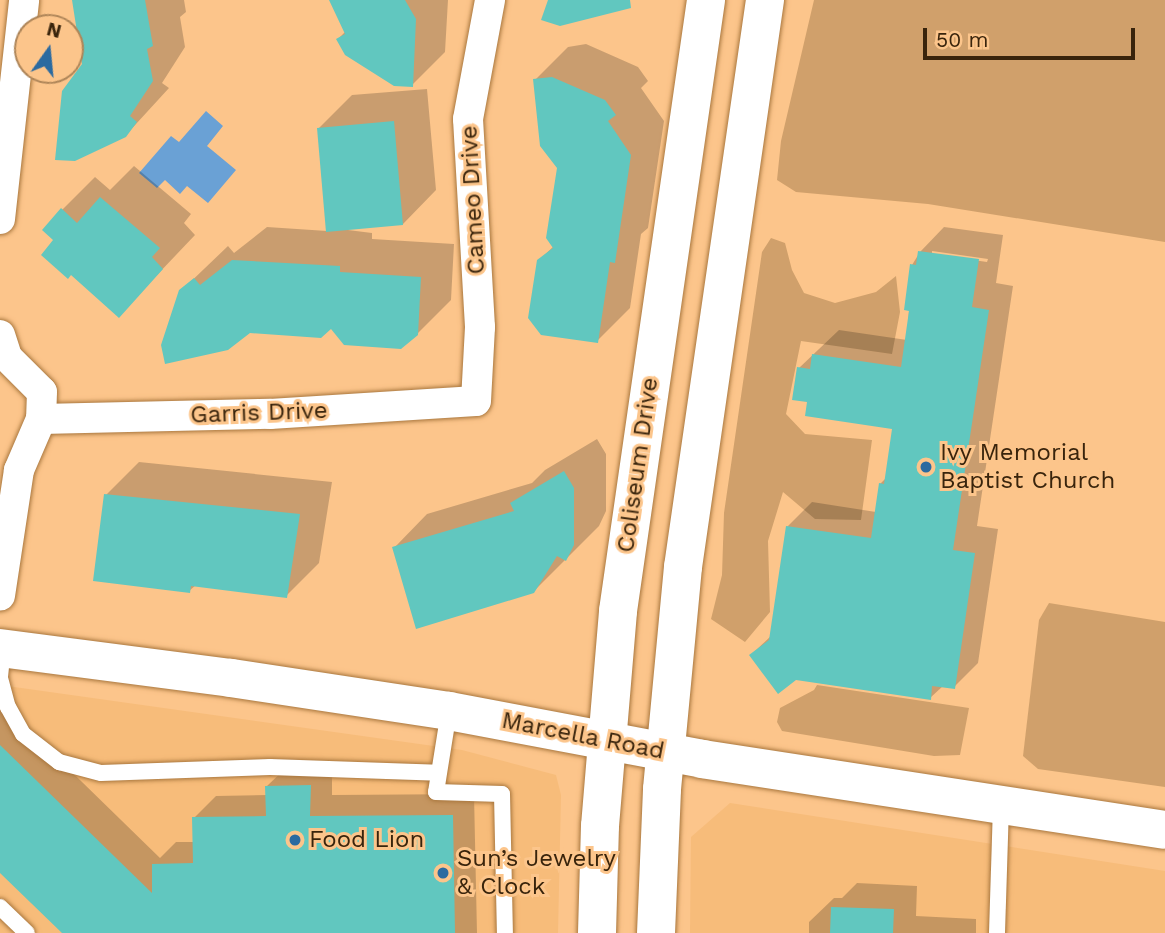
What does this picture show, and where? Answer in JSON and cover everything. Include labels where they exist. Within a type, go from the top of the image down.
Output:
[{"type":"street","points":[[0,219],[24,0]]},
{"type":"street","name":"Cameo Drive","points":[[476,401],[480,327],[468,120],[490,0]]},
{"type":"street","name":"Coliseum Drive","points":[[597,933],[606,741],[628,534],[706,0]]},
{"type":"street","points":[[656,933],[665,752],[683,567],[702,420],[765,0]]},
{"type":"street","points":[[0,335],[7,357],[42,392],[41,419],[19,470],[0,596]]},
{"type":"street","name":"Garris Drive","points":[[41,419],[270,414],[476,401]]},
{"type":"street","name":"Marcella Road","points":[[1,648],[449,711],[665,752],[1165,831]]},
{"type":"lane","points":[[1,648],[1,678],[8,707],[23,734],[59,762],[101,773],[270,767],[438,773]]},
{"type":"lane","points":[[449,711],[436,792],[502,794],[505,933]]},
{"type":"lane","points":[[997,933],[1001,807]]},
{"type":"lane","points":[[0,907],[27,933]]},
{"type":"shaded area","points":[[814,0],[1165,0],[1165,242],[928,204],[796,192],[777,180],[781,141]]},
{"type":"shaded area","points":[[771,238],[785,243],[792,270],[804,293],[835,303],[876,292],[896,276],[900,312],[892,354],[801,341],[786,414],[805,434],[872,440],[861,520],[815,519],[783,492],[768,541],[770,612],[745,642],[711,619],[722,575],[724,513],[762,252]]},
{"type":"shaded area","points":[[1049,603],[1165,622],[1165,787],[1038,769],[1023,756],[1039,620]]},
{"type":"shaded area","points":[[0,685],[462,750],[556,775],[561,795],[558,933],[0,933]]},
{"type":"shaded area","points":[[817,685],[969,708],[960,755],[934,756],[782,731],[777,722],[780,708],[814,690]]},
{"type":"shaded area","points":[[730,803],[1165,871],[1165,933],[690,933],[691,837]]},
{"type":"water","points":[[206,111],[223,126],[207,146],[236,170],[208,203],[187,186],[180,194],[165,180],[157,188],[139,173],[171,136],[179,142]]},
{"type":"building","points":[[72,0],[145,0],[153,46],[147,49],[153,81],[130,116],[137,122],[126,137],[75,161],[55,160],[62,91],[67,84],[84,84],[84,14],[74,14]]},
{"type":"building","points":[[329,0],[405,0],[416,19],[413,87],[394,86],[345,55],[336,39],[345,34]]},
{"type":"building","points":[[548,0],[630,0],[631,8],[560,26],[541,20]]},
{"type":"building","points":[[552,77],[605,100],[616,115],[608,121],[631,155],[615,263],[610,262],[598,343],[541,335],[528,318],[537,260],[553,248],[546,238],[557,168],[540,146],[533,79]]},
{"type":"building","points":[[394,121],[403,225],[326,232],[317,128]]},
{"type":"building","points":[[100,197],[160,248],[152,257],[163,269],[119,318],[71,275],[68,279],[41,255],[53,240],[42,230],[61,208],[77,223]]},
{"type":"building","name":"Ivy Memorial Baptist Church","points":[[918,251],[979,259],[972,307],[989,310],[953,550],[975,553],[955,689],[932,686],[931,700],[796,680],[778,694],[749,655],[769,640],[786,526],[871,538],[879,483],[884,484],[892,429],[805,416],[807,402],[792,400],[797,367],[810,369],[812,354],[901,367],[909,311],[904,310],[910,264],[916,265]]},
{"type":"building","points":[[232,260],[340,266],[340,272],[421,277],[418,335],[401,349],[344,345],[331,329],[321,338],[250,333],[228,350],[165,364],[161,345],[179,290],[194,278],[200,285]]},
{"type":"building","points":[[564,471],[574,488],[574,545],[566,561],[557,556],[534,593],[416,629],[392,547],[514,511],[510,503]]},
{"type":"building","points":[[104,494],[300,514],[287,598],[191,586],[190,593],[93,581]]},
{"type":"building","points":[[0,745],[152,893],[152,864],[193,863],[192,817],[266,816],[265,786],[311,785],[310,816],[453,815],[455,933],[62,933],[0,873]]},
{"type":"building","points":[[831,907],[894,909],[893,933],[830,933]]},
{"type":"place","name":"Ivy Memorial Baptist Church","points":[[926,467]]},
{"type":"place","name":"Food Lion","points":[[295,840]]},
{"type":"place","name":"Sun’s Jewelry & Clock","points":[[443,873]]}]
